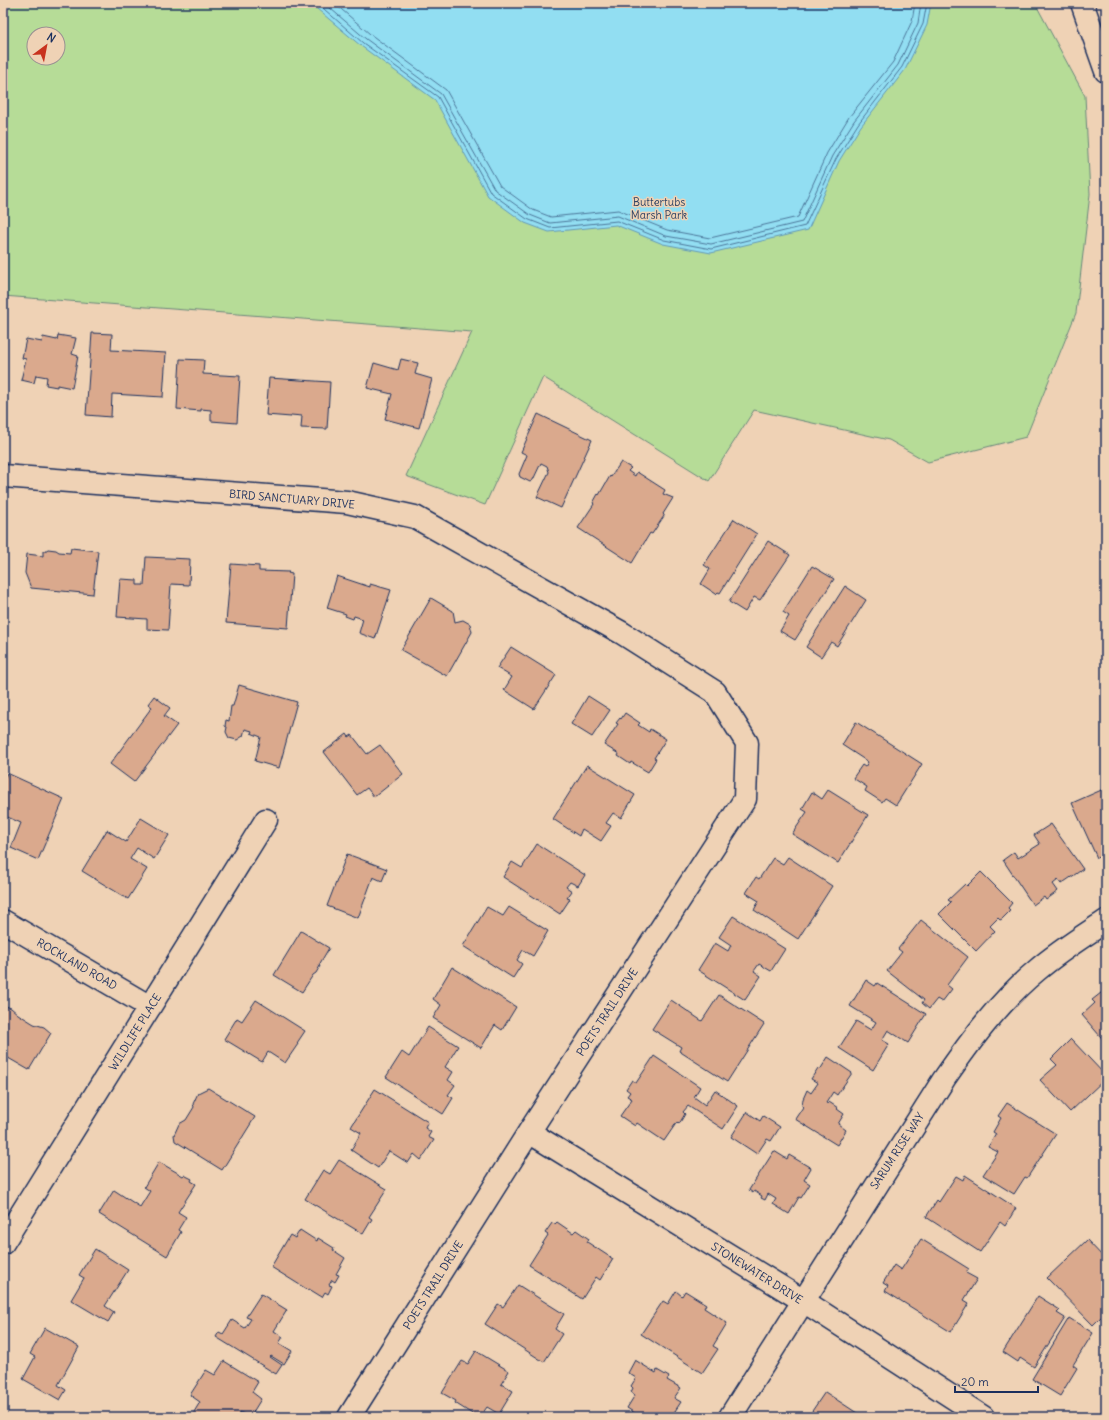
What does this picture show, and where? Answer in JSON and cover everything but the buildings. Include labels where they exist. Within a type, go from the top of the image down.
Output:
[{"type":"street","points":[[1082,3],[1106,71]]},
{"type":"street","name":"BIRD SANCTUARY DRIVE","points":[[3,476],[347,502],[415,517],[622,633]]},
{"type":"street","name":"POETS TRAIL DRIVE","points":[[349,1417],[529,1132],[744,798],[747,743],[715,692],[622,633]]},
{"type":"street","name":"WILDLIFE PLACE","points":[[3,1244],[266,820]]},
{"type":"street","name":"ROCKLAND ROAD","points":[[3,921],[150,1007]]},
{"type":"street","name":"SARUM RISE WAY","points":[[730,1417],[802,1300],[944,1079],[970,1042],[998,1008],[1036,971],[1074,942],[1106,921]]},
{"type":"street","name":"STONEWATER DRIVE","points":[[529,1132],[802,1300],[983,1417]]},
{"type":"green space","name":"Buttertubs Marsh Park","points":[[3,3],[1035,3],[1085,96],[1090,194],[1076,313],[1026,437],[928,462],[889,440],[754,410],[709,481],[543,377],[485,505],[406,476],[472,332],[3,296]]},
{"type":"water","points":[[310,3],[931,3],[927,25],[905,70],[861,126],[839,161],[808,230],[711,253],[663,244],[616,225],[549,232],[525,223],[488,196],[435,100],[361,46]]}]
